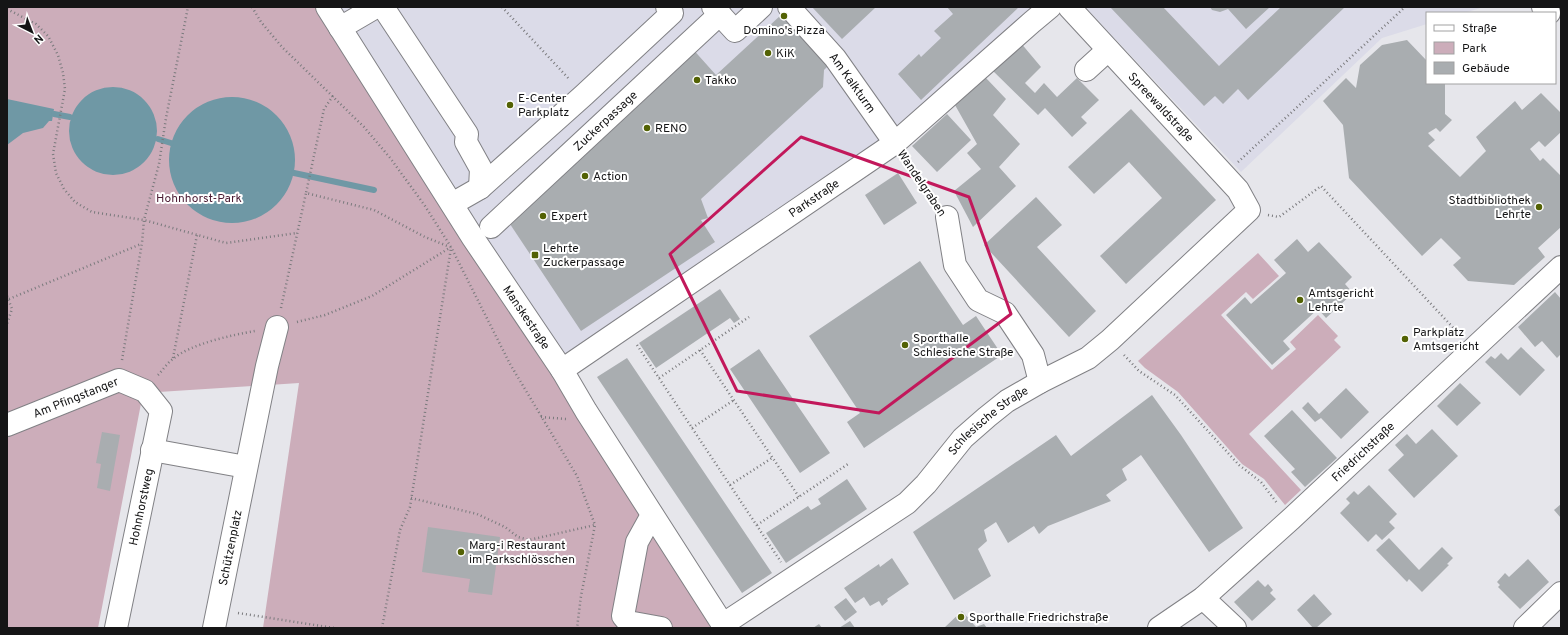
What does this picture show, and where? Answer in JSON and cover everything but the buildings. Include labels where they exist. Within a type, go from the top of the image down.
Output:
[{"type":"street","name":"Manskestraße","points":[[327,7],[452,204],[482,232],[586,411],[724,626]]},
{"type":"street","points":[[340,28],[376,7]]},
{"type":"street","points":[[382,7],[467,134],[466,142],[481,169],[480,188]]},
{"type":"street","points":[[452,204],[480,188],[584,95],[672,13],[667,7]]},
{"type":"street","name":"Zuckerpassage","points":[[482,232],[717,11],[735,31],[761,7]]},
{"type":"street","name":"Am Kalkturm","points":[[789,7],[835,58],[895,143]]},
{"type":"street","name":"Parkstraße","points":[[562,370],[895,143],[1050,7]]},
{"type":"street","name":"Spreewaldstraße","points":[[1069,7],[1238,190],[1249,210]]},
{"type":"street","points":[[1086,70],[1108,50]]},
{"type":"street","name":"Schlesische Straße","points":[[724,626],[793,578],[907,503],[926,484],[963,438],[987,417],[1007,401],[1040,382],[1088,358],[1110,340],[1249,210]]},
{"type":"street","name":"Wandelgraben","points":[[947,217],[955,265],[978,300],[1005,313],[1033,355],[1040,382]]},
{"type":"street","name":"Friedrichstraße","points":[[1159,628],[1203,598],[1291,519],[1561,267]]},
{"type":"street","name":"Schützenplatz","points":[[216,618],[267,366],[277,327]]},
{"type":"street","name":"Am Pfingstanger","points":[[7,425],[119,380],[145,391]]},
{"type":"street","name":"Hohnhorstweg","points":[[116,628],[161,411],[145,391]]},
{"type":"street","points":[[152,450],[246,467]]},
{"type":"street","points":[[652,515],[637,542],[623,616],[628,622],[661,628]]},
{"type":"street","points":[[1524,628],[1561,593]]},
{"type":"street","points":[[1203,598],[1235,628]]},
{"type":"path","points":[[119,380],[142,243],[144,220],[159,164],[166,118],[188,7]]},
{"type":"path","points":[[252,7],[261,22],[282,47],[364,127],[391,159],[425,206],[451,247],[510,364],[577,476],[594,525],[581,596],[577,628]]},
{"type":"path","points":[[502,7],[584,95]]},
{"type":"path","points":[[1224,175],[1405,7]]},
{"type":"path","points":[[7,9],[36,24],[48,36],[58,55],[63,73],[64,89],[63,102],[56,128],[53,154],[56,173],[64,189],[75,202],[92,212],[144,220],[226,243],[297,233]]},
{"type":"path","points":[[277,327],[324,109],[333,96]]},
{"type":"path","name":"Wandelgraben","points":[[895,143],[947,217]]},
{"type":"path","points":[[1249,210],[1278,218],[1321,186],[1473,349]]},
{"type":"path","points":[[306,193],[374,210],[425,237],[451,247]]},
{"type":"path","points":[[145,391],[173,359],[191,348],[235,334],[277,327],[325,315],[372,296],[451,247],[482,232]]},
{"type":"path","points":[[173,359],[197,235]]},
{"type":"path","points":[[7,324],[12,309],[8,298],[142,243]]},
{"type":"path","points":[[382,628],[400,530],[410,507],[451,247]]},
{"type":"path","points":[[659,378],[749,317]]},
{"type":"path","points":[[625,328],[793,578]]},
{"type":"path","points":[[1110,340],[1139,371],[1175,395],[1238,465],[1261,482],[1291,519]]},
{"type":"path","points":[[700,350],[798,497]]},
{"type":"path","points":[[692,428],[734,400]]},
{"type":"path","points":[[730,485],[772,458]]},
{"type":"path","points":[[757,525],[848,464]]},
{"type":"path","points":[[411,498],[477,514],[505,527],[518,537],[529,540],[594,525]]},
{"type":"path","points":[[216,618],[334,628]]},
{"type":"highlighted area","points":[[801,137],[969,197],[1011,314],[879,413],[737,391],[670,254]]},
{"type":"shaded area","points":[[315,7],[1059,7],[904,141],[550,368]]},
{"type":"shaded area","points":[[1085,7],[1484,7],[1467,12],[1426,12],[1426,24],[1382,38],[1241,172]]},
{"type":"green space","name":"Hohnhorst-Park","points":[[7,7],[315,7],[550,368],[715,628],[263,628],[299,383],[143,393],[98,628],[7,628]]},
{"type":"green space","points":[[1258,253],[1279,276],[1253,299],[1246,292],[1221,315],[1272,370],[1296,349],[1290,342],[1318,315],[1338,336],[1334,340],[1341,347],[1249,434],[1301,490],[1285,505],[1264,479],[1242,464],[1178,392],[1145,368],[1138,361]]},
{"type":"water","points":[[113,87],[130,90],[138,94],[150,106],[154,114],[157,131],[154,148],[150,156],[138,168],[130,172],[113,175],[96,172],[88,168],[76,156],[72,148],[69,131],[72,114],[76,106],[88,94],[96,90]]},
{"type":"water","points":[[238,97],[262,105],[272,111],[281,120],[290,136],[294,148],[294,172],[290,184],[281,200],[272,209],[256,218],[244,222],[226,223],[202,215],[192,209],[183,200],[174,184],[170,172],[169,154],[177,130],[183,120],[192,111],[208,102],[220,98]]},
{"type":"water","points":[[7,99],[54,109],[52,121],[49,121],[43,128],[23,133],[7,145]]},
{"type":"waterway","points":[[54,114],[70,117]]},
{"type":"waterway","points":[[158,139],[171,143]]},
{"type":"waterway","points":[[294,173],[374,190]]},
{"type":"place","name":"Domino's Pizza","points":[[784,16]]},
{"type":"place","name":"KiK","points":[[768,53]]},
{"type":"place","name":"Takko","points":[[697,80]]},
{"type":"place","name":"E-Center Parkplatz","points":[[510,105]]},
{"type":"place","name":"RENO","points":[[647,128]]},
{"type":"place","name":"Action","points":[[585,176]]},
{"type":"place","name":"Stadtbibliothek Lehrte","points":[[1539,207]]},
{"type":"place","name":"Expert","points":[[543,216]]},
{"type":"place","name":"Lehrte Zuckerpassage","points":[[535,255]]},
{"type":"place","name":"Amtsgericht Lehrte","points":[[1300,300]]},
{"type":"place","name":"Parkplatz Amtsgericht","points":[[1405,339]]},
{"type":"place","name":"Sporthalle Schlesische Straße","points":[[905,345]]},
{"type":"place","name":"Marg-i Restaurant im Parkschlösschen","points":[[461,552]]},
{"type":"place","name":"Sporthalle Friedrichstraße","points":[[961,617]]}]
